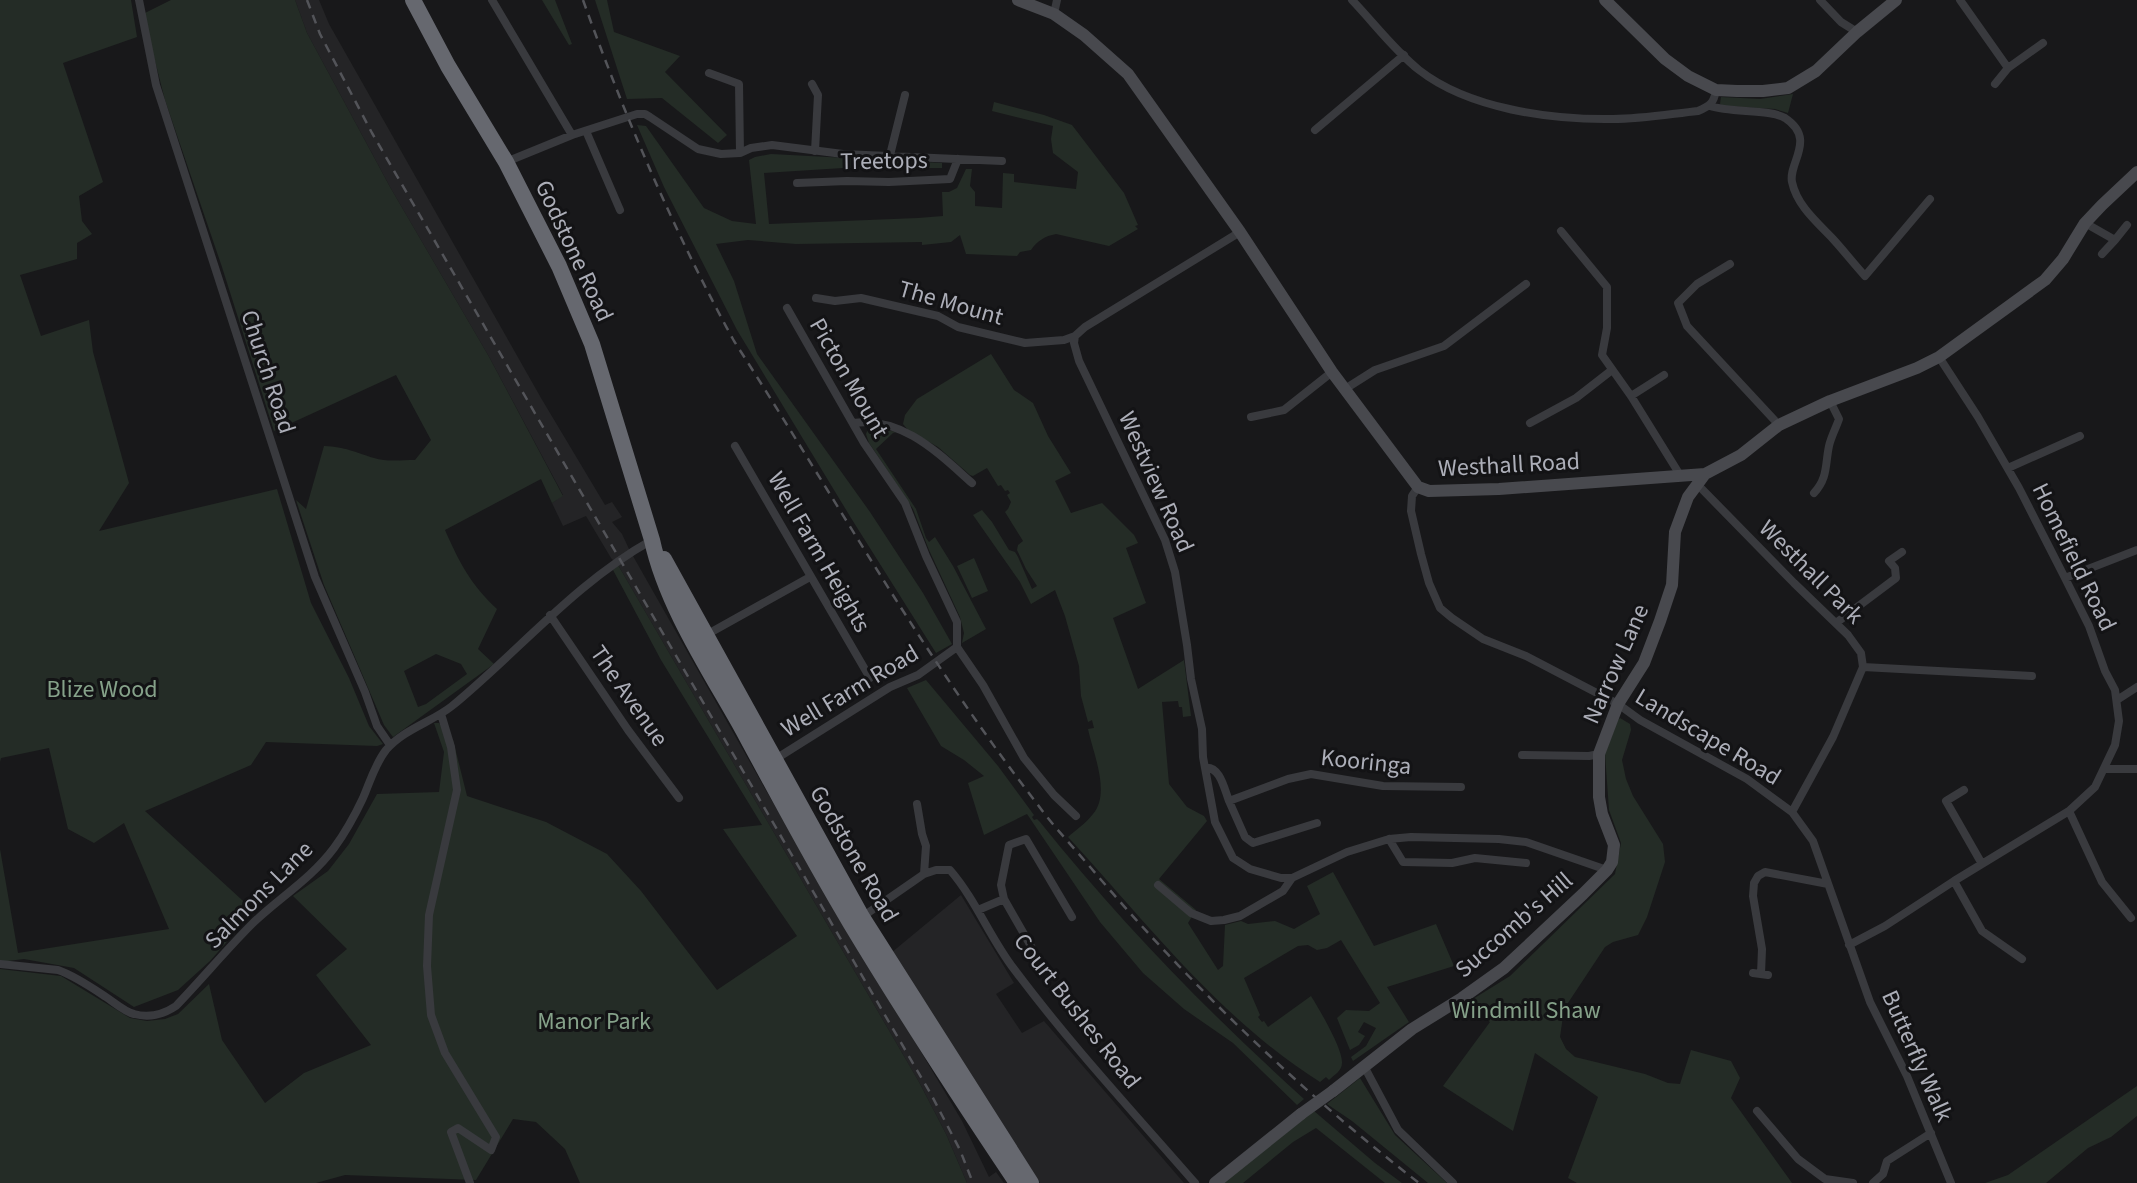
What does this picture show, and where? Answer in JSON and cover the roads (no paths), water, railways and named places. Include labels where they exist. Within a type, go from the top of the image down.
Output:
[{"type":"highway","name":"Godstone Road","points":[[413,0],[448,66],[506,162],[559,266],[592,344],[652,540],[664,559],[700,639],[851,923],[1031,1183]]},
{"type":"highway","name":"Godstone Road","points":[[768,763],[862,917],[922,1025],[949,1082],[1017,1183]]},
{"type":"street","name":"Church Road","points":[[139,0],[156,85],[315,577],[377,726],[390,746]]},
{"type":"street","points":[[492,0],[572,135]]},
{"type":"street","name":"Westhall Road","points":[[1018,0],[1054,14],[1084,35],[1128,74],[1240,232],[1332,372],[1418,487],[1429,491],[1499,489],[1680,475],[1701,479],[1741,455],[1779,425],[1830,401],[1939,357],[2045,279],[2063,259],[2085,223],[2137,172]]},
{"type":"street","points":[[1054,14],[1058,0]]},
{"type":"street","points":[[1352,0],[1427,76],[1463,95],[1531,113],[1567,118],[1615,119],[1698,111],[1710,106],[1716,90]]},
{"type":"street","points":[[1605,0],[1665,59],[1688,76],[1716,90],[1763,91],[1788,88],[1816,71],[1896,0]]},
{"type":"street","points":[[1820,0],[1841,22],[1857,32]]},
{"type":"street","points":[[1960,0],[2008,68]]},
{"type":"street","points":[[1995,84],[2008,68],[2043,43]]},
{"type":"street","points":[[1315,130],[1404,55]]},
{"type":"street","points":[[709,73],[739,84],[740,153]]},
{"type":"street","points":[[812,84],[818,95],[815,151]]},
{"type":"street","points":[[890,155],[905,95]]},
{"type":"street","points":[[1710,106],[1723,110],[1772,114],[1785,118],[1796,130],[1801,144],[1791,181],[1812,219],[1865,276],[1930,199]]},
{"type":"street","points":[[506,162],[572,135],[637,114],[645,114],[698,149],[721,154],[740,153],[751,148],[772,145],[815,151],[1002,161]]},
{"type":"street","points":[[586,131],[620,210]]},
{"type":"street","name":"Treetops","points":[[797,183],[950,179],[958,159]]},
{"type":"street","points":[[2085,223],[2115,240]]},
{"type":"street","points":[[2102,254],[2127,225]]},
{"type":"street","points":[[1561,231],[1607,287],[1607,328],[1602,355],[1680,475]]},
{"type":"street","points":[[1075,336],[1085,327],[1240,232]]},
{"type":"street","points":[[1730,264],[1697,284],[1678,303],[1687,326],[1779,425]]},
{"type":"street","points":[[1345,388],[1375,370],[1444,346],[1526,284]]},
{"type":"street","name":"The Mount","points":[[816,299],[835,301],[861,298],[938,316],[958,327],[1025,343],[1064,340],[1075,336]]},
{"type":"street","name":"Picton Mount","points":[[787,308],[879,466],[905,503],[957,622],[957,647]]},
{"type":"street","name":"Westview Road","points":[[1075,336],[1074,343],[1083,370],[1165,540],[1175,572],[1215,822],[1233,858],[1250,869],[1281,878],[1293,878]]},
{"type":"street","name":"Homefield Road","points":[[1849,945],[1885,926],[2069,811],[2095,787],[2105,769],[2115,745],[2119,721],[2115,690],[2105,671],[2089,626],[2008,468],[1939,357]]},
{"type":"street","points":[[1530,423],[1576,398],[1612,370]]},
{"type":"street","points":[[1251,417],[1284,410],[1332,372]]},
{"type":"street","points":[[1631,396],[1664,375]]},
{"type":"street","points":[[1814,493],[1822,485],[1830,442],[1839,419],[1830,401]]},
{"type":"street","points":[[853,423],[869,420],[897,427],[922,440],[972,483]]},
{"type":"street","points":[[2008,468],[2080,436]]},
{"type":"street","name":"Well Farm Heights","points":[[735,446],[870,678]]},
{"type":"street","name":"Westhall Park","points":[[1701,479],[1794,583],[1848,635],[1861,653],[1863,667]]},
{"type":"street","name":"Narrow Lane","points":[[1599,754],[1618,704],[1644,663],[1660,621],[1672,585],[1675,532],[1688,497],[1701,479]]},
{"type":"street","name":"Landscape Road","points":[[1418,487],[1412,496],[1411,511],[1429,583],[1440,608],[1459,625],[1483,639],[1525,656],[1618,704],[1640,720],[1747,779],[1792,812],[1812,841],[1849,945]]},
{"type":"street","name":"Salmons Lane","points":[[0,964],[66,973],[131,1014],[147,1016],[168,1012],[253,924],[311,875],[334,848],[356,812],[381,757],[390,746],[427,720],[441,714],[503,662],[550,615],[607,568],[652,540]]},
{"type":"street","points":[[2065,578],[2137,550]]},
{"type":"street","points":[[1836,623],[1896,578],[1895,568],[1889,561],[1902,552]]},
{"type":"street","points":[[700,639],[810,576]]},
{"type":"street","name":"The Avenue","points":[[550,615],[628,730],[679,798]]},
{"type":"street","points":[[957,647],[983,685],[1024,758],[1054,795],[1076,816]]},
{"type":"street","name":"Well Farm Road","points":[[768,763],[890,687],[919,675],[957,647]]},
{"type":"street","points":[[1792,812],[1833,737],[1863,667],[2032,676]]},
{"type":"street","points":[[2117,699],[2137,687]]},
{"type":"street","points":[[441,714],[451,747],[457,790],[429,915],[427,966],[431,1015],[445,1053],[496,1137],[491,1150],[458,1128],[451,1132],[470,1183]]},
{"type":"street","points":[[1522,755],[1599,754]]},
{"type":"street","name":"Succomb's Hill","points":[[1216,1183],[1412,1029],[1504,968],[1607,870],[1612,862],[1614,845],[1602,814],[1599,797],[1599,754]]},
{"type":"street","points":[[1205,768],[1216,770],[1245,837],[1253,843],[1317,822]]},
{"type":"street","points":[[2105,769],[2137,769]]},
{"type":"street","name":"Kooringa","points":[[1229,801],[1288,779],[1311,774],[1382,786],[1461,787]]},
{"type":"street","points":[[1964,790],[1946,801],[1982,864]]},
{"type":"street","points":[[862,917],[925,874],[926,846],[917,804]]},
{"type":"street","points":[[2069,811],[2102,882],[2131,918]]},
{"type":"street","points":[[1158,885],[1191,913],[1211,921],[1224,920],[1240,916],[1283,891],[1293,878],[1347,852],[1389,839],[1437,837],[1526,842],[1607,870]]},
{"type":"street","points":[[1032,948],[1004,899],[1001,885],[1009,845],[1026,839],[1072,917]]},
{"type":"street","points":[[1389,839],[1402,862],[1452,863],[1475,858],[1526,863]]},
{"type":"street","name":"Court Bushes Road","points":[[925,874],[936,870],[950,870],[962,884],[1012,966],[1060,1029],[1195,1183]]},
{"type":"street","points":[[1761,974],[1760,935],[1753,896],[1754,883],[1758,876],[1765,873],[1828,884]]},
{"type":"street","points":[[1954,881],[1982,931],[2022,959]]},
{"type":"street","points":[[978,909],[1004,899]]},
{"type":"street","name":"Butterfly Walk","points":[[1849,945],[1870,1002],[1907,1076],[1951,1183]]},
{"type":"street","points":[[1365,1068],[1398,1130],[1453,1183]]},
{"type":"street","points":[[1756,1111],[1798,1159],[1825,1179],[1853,1183]]},
{"type":"street","points":[[1873,1183],[1883,1174],[1887,1161],[1931,1133]]},
{"type":"railway","points":[[307,0],[320,34],[372,133],[932,1096],[960,1150],[973,1183]]},
{"type":"railway","points":[[583,0],[652,174],[734,341],[881,576],[997,750],[1057,829],[1128,911],[1206,994],[1288,1073],[1374,1148],[1419,1183]]},
{"type":"park label","name":"Blize Wood","points":[[102,689]]},
{"type":"park label","name":"Windmill Shaw","points":[[1526,1010]]},
{"type":"park label","name":"Manor Park","points":[[594,1021]]}]
